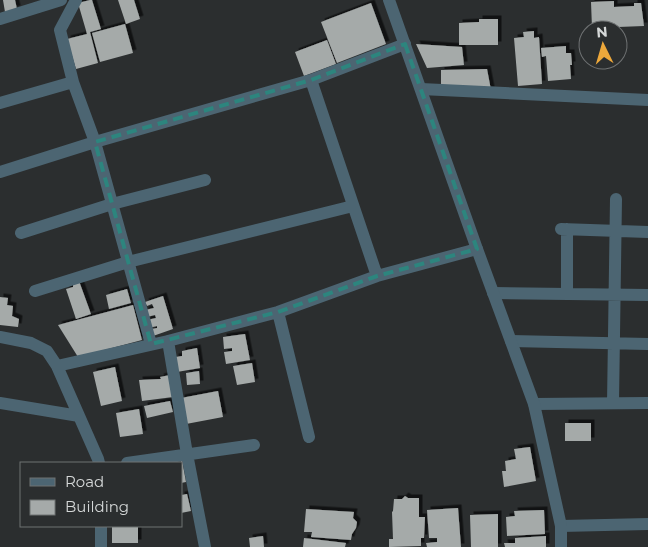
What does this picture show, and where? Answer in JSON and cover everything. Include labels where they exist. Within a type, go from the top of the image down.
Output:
[{"type":"street","points":[[0,19],[61,0]]},
{"type":"street","points":[[76,0],[60,30],[73,82],[95,142],[151,344]]},
{"type":"street","points":[[389,0],[534,404],[561,526],[561,547]]},
{"type":"street","points":[[0,172],[95,142],[311,80],[406,44]]},
{"type":"street","points":[[311,80],[377,276]]},
{"type":"street","points":[[0,103],[73,82]]},
{"type":"street","points":[[421,89],[648,100]]},
{"type":"street","points":[[21,233],[112,204],[205,180]]},
{"type":"street","points":[[613,403],[616,200]]},
{"type":"street","points":[[34,291],[128,262],[353,206]]},
{"type":"street","points":[[567,294],[564,229],[648,232]]},
{"type":"street","points":[[57,366],[168,341],[278,312],[377,276],[477,249]]},
{"type":"street","points":[[493,293],[648,295]]},
{"type":"street","points":[[278,312],[309,437]]},
{"type":"street","points":[[0,337],[31,343],[47,352],[57,366],[99,462]]},
{"type":"street","points":[[168,341],[205,547]]},
{"type":"street","points":[[511,341],[648,344]]},
{"type":"street","points":[[0,403],[79,416]]},
{"type":"street","points":[[534,404],[648,403]]},
{"type":"street","points":[[134,462],[254,445]]},
{"type":"street","points":[[561,526],[648,524]]},
{"type":"street","points":[[101,527],[101,547]]},
{"type":"highlighted area","points":[[405,44],[477,249],[377,276],[278,312],[151,344],[95,142],[311,80]]},
{"type":"building","points":[[3,0],[15,0],[17,9],[5,12]]},
{"type":"building","points":[[92,0],[101,29],[90,32],[98,63],[76,69],[67,39],[87,34],[78,3]]},
{"type":"building","points":[[118,0],[134,0],[140,19],[126,24]]},
{"type":"building","points":[[614,1],[614,7],[634,6],[634,3],[641,3],[644,26],[628,27],[628,20],[592,20],[591,2]]},
{"type":"building","points":[[371,3],[386,44],[337,63],[321,22]]},
{"type":"building","points":[[479,19],[498,19],[498,45],[459,45],[459,23],[479,22]]},
{"type":"building","points":[[125,24],[133,53],[100,62],[92,33]]},
{"type":"building","points":[[534,31],[534,38],[539,37],[542,84],[518,86],[514,38],[524,37],[523,32]]},
{"type":"building","points":[[327,40],[336,64],[304,76],[295,52]]},
{"type":"building","points":[[416,44],[462,47],[464,65],[427,68]]},
{"type":"building","points":[[566,46],[566,53],[571,53],[571,79],[548,81],[546,56],[542,57],[541,48]]},
{"type":"building","points":[[487,69],[491,90],[441,88],[441,70]]},
{"type":"building","points":[[79,281],[91,314],[76,319],[66,289],[73,287],[73,284]]},
{"type":"building","points":[[127,289],[131,303],[109,309],[106,295]]},
{"type":"building","points":[[163,296],[173,329],[153,336],[151,329],[157,328],[157,326],[149,328],[147,320],[156,318],[155,315],[147,317],[145,310],[154,308],[152,304],[147,306],[145,302]]},
{"type":"building","points":[[0,297],[8,298],[7,305],[13,306],[12,316],[19,319],[18,327],[0,325]]},
{"type":"building","points":[[133,305],[142,340],[78,357],[58,325]]},
{"type":"building","points":[[245,334],[250,360],[226,364],[224,352],[232,351],[232,348],[224,349],[223,337]]},
{"type":"building","points":[[197,348],[200,368],[177,372],[175,357],[182,356],[182,351]]},
{"type":"building","points":[[252,363],[255,382],[237,385],[233,366]]},
{"type":"building","points":[[115,367],[122,401],[101,406],[93,372]]},
{"type":"building","points":[[199,371],[200,384],[187,385],[186,373]]},
{"type":"building","points":[[170,375],[173,397],[142,401],[139,380],[161,379],[160,377]]},
{"type":"building","points":[[218,391],[223,417],[186,424],[181,398]]},
{"type":"building","points":[[170,401],[173,412],[147,418],[144,406]]},
{"type":"building","points":[[139,409],[143,434],[120,437],[116,413]]},
{"type":"building","points":[[565,423],[591,423],[591,441],[565,441]]},
{"type":"building","points":[[530,447],[536,481],[504,487],[502,471],[506,471],[505,461],[516,459],[514,449]]},
{"type":"building","points":[[182,460],[186,482],[182,483],[182,462]]},
{"type":"building","points":[[187,494],[191,511],[182,513],[182,495]]},
{"type":"building","points":[[405,496],[408,498],[419,498],[419,517],[425,517],[424,538],[421,538],[421,546],[389,547],[389,539],[393,539],[392,512],[394,499],[402,499]]},
{"type":"building","points":[[458,508],[461,547],[427,547],[426,543],[437,542],[437,538],[429,538],[427,510]]},
{"type":"building","points":[[306,509],[354,512],[353,518],[357,522],[351,540],[311,537],[312,532],[304,532]]},
{"type":"building","points":[[544,510],[545,534],[507,536],[506,517],[515,516],[514,511]]},
{"type":"building","points":[[498,514],[498,547],[471,547],[470,515]]},
{"type":"building","points":[[112,527],[138,527],[138,543],[112,543]]},
{"type":"building","points":[[263,536],[264,547],[250,547],[249,538]]},
{"type":"building","points":[[546,536],[546,547],[505,547],[504,543],[515,543],[515,538]]},
{"type":"building","points":[[304,538],[346,543],[345,547],[303,547]]}]
